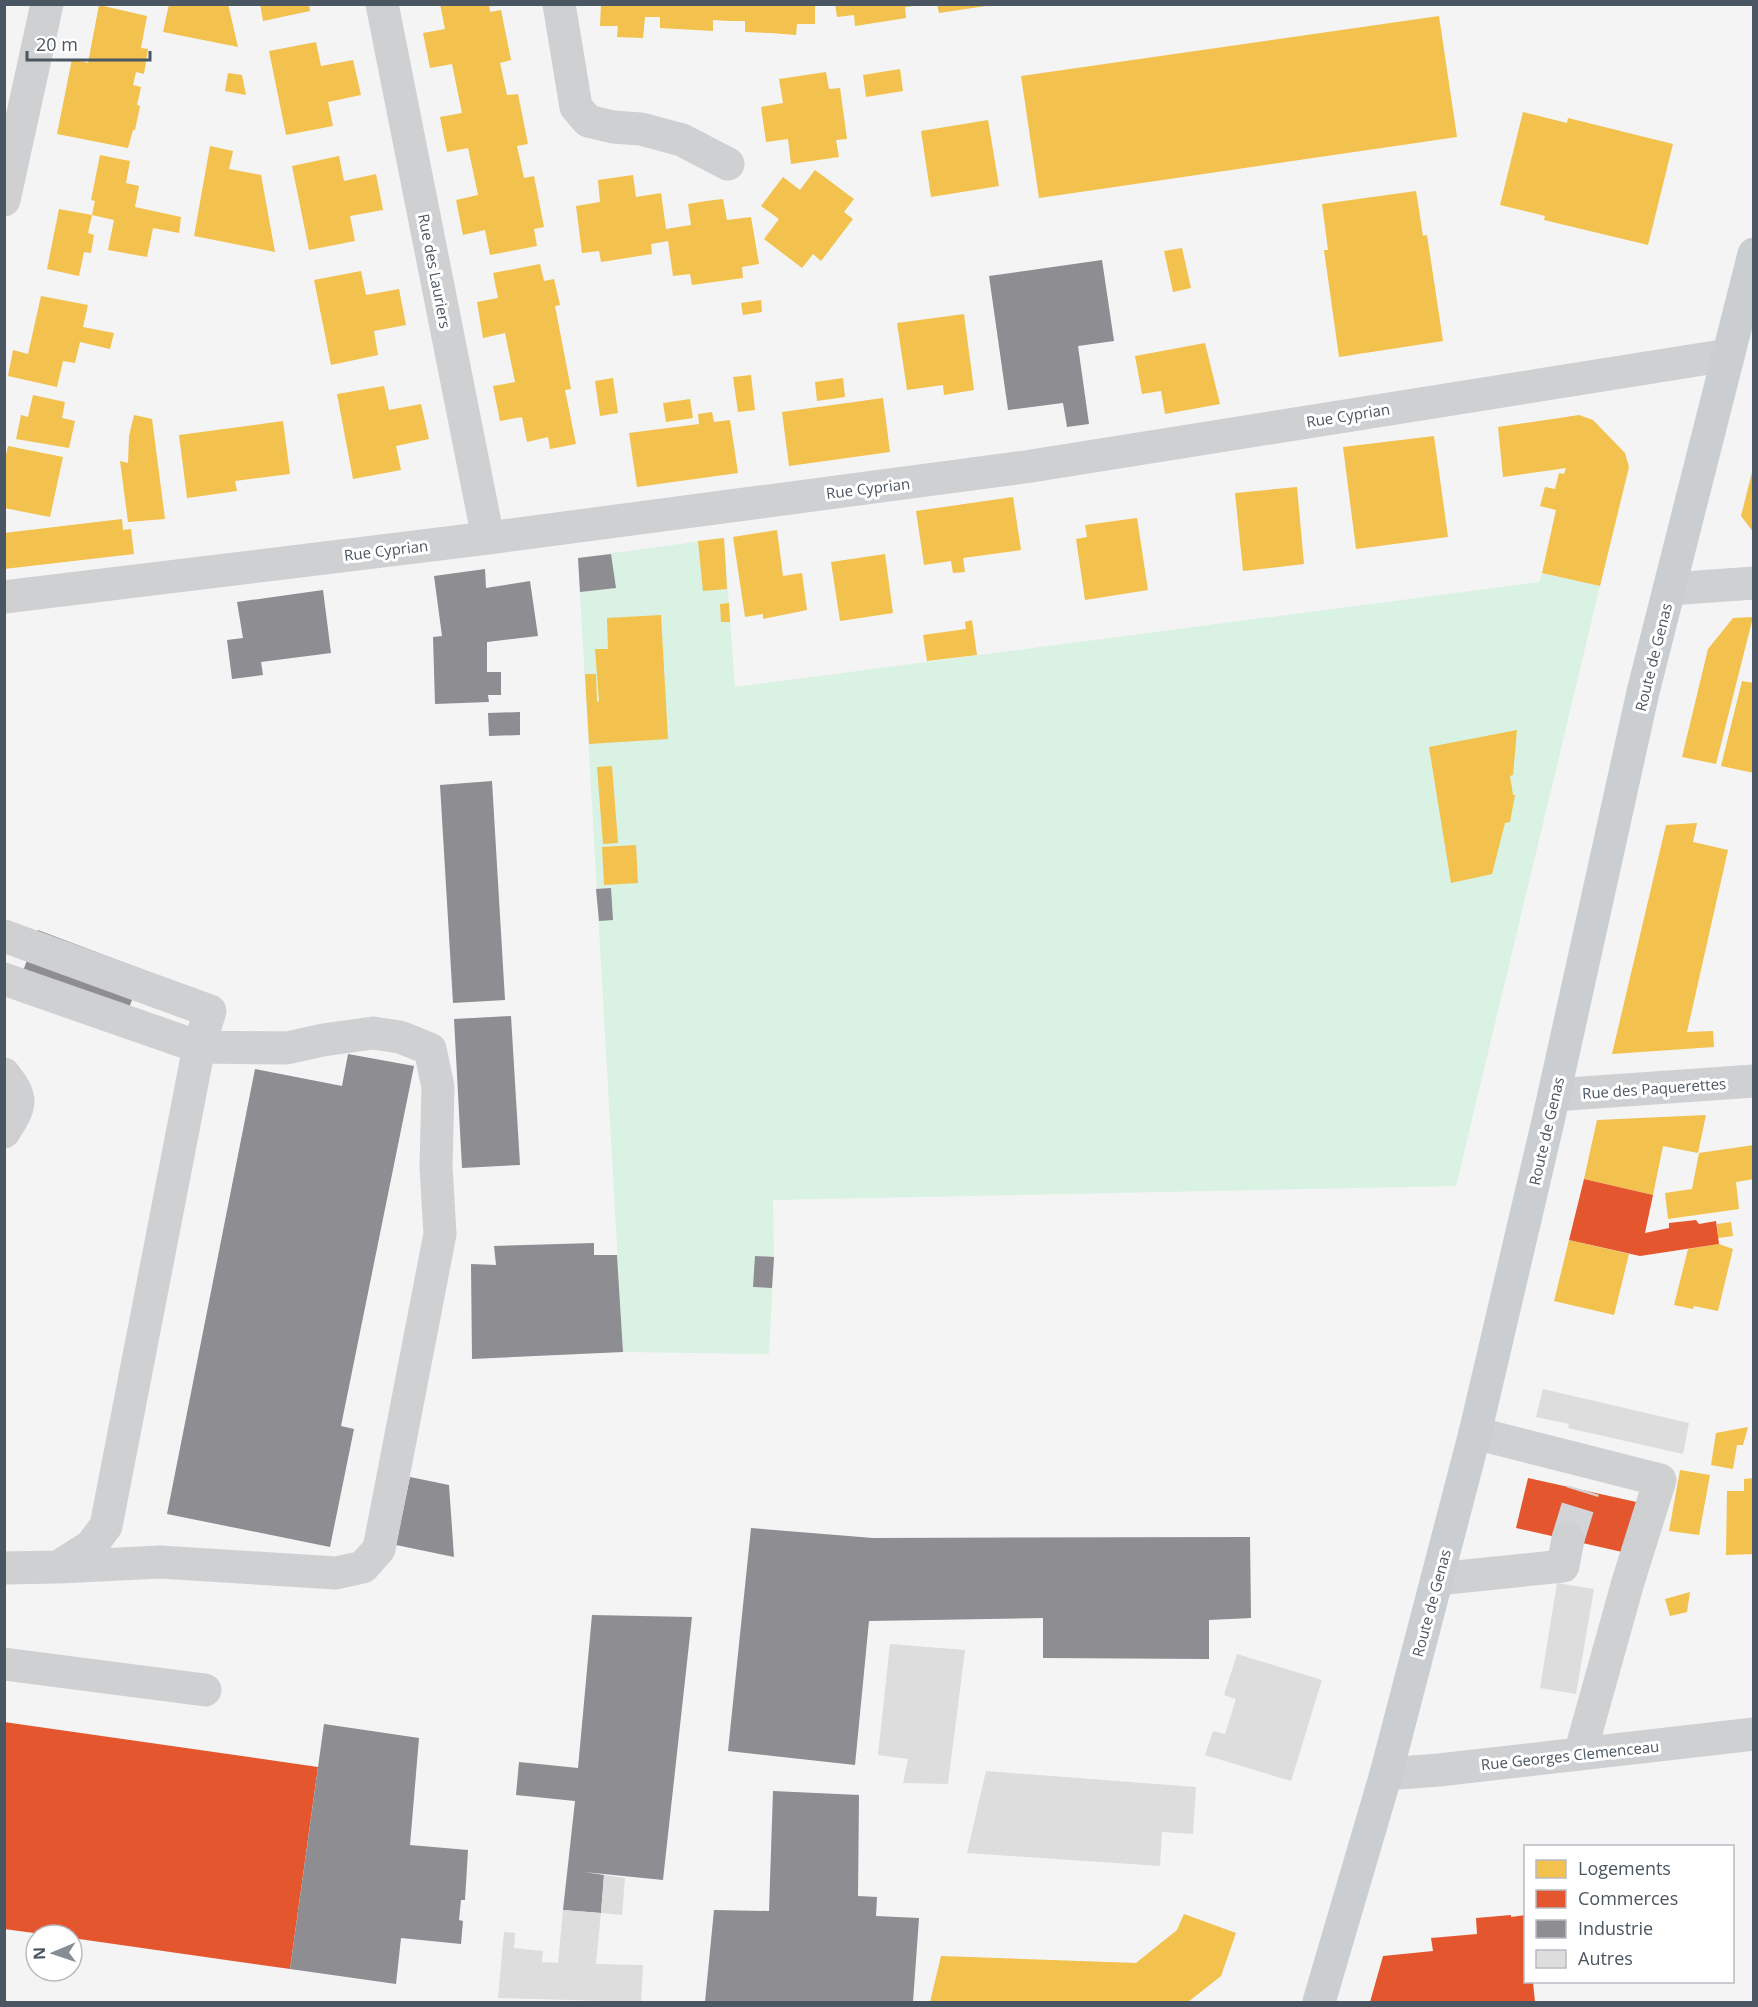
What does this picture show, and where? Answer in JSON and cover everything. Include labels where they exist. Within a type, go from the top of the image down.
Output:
[{"type":"main road","name":"Route de Genas","points":[[1319,2002],[1386,1774],[1475,1433],[1554,1095],[1643,692],[1753,260]]},
{"type":"street","points":[[4,200],[47,4]]},
{"type":"street","name":"Rue des Lauriers","points":[[382,4],[488,538]]},
{"type":"street","points":[[559,4],[576,107],[588,121],[613,127],[641,129],[682,140],[728,164]]},
{"type":"street","name":"Rue Cyprian","points":[[4,597],[488,538],[1025,467],[1728,355]]},
{"type":"street","points":[[1670,589],[1754,584]]},
{"type":"street","points":[[4,936],[210,1011],[200,1047],[106,1526],[91,1546],[58,1567]]},
{"type":"street","points":[[4,979],[200,1047],[287,1048],[373,1033],[400,1038],[430,1049],[438,1087],[436,1167],[440,1234],[379,1549],[363,1567],[336,1573],[160,1562],[4,1568]]},
{"type":"street","points":[[4,1074],[16,1089],[19,1108],[4,1132]]},
{"type":"street","name":"Rue des Paquerettes","points":[[1554,1095],[1754,1080]]},
{"type":"street","points":[[1475,1433],[1586,1476],[1660,1480],[1628,1582],[1580,1754]]},
{"type":"street","points":[[1437,1580],[1563,1566],[1568,1539]]},
{"type":"street","points":[[4,1664],[205,1690]]},
{"type":"street","name":"Rue Georges Clemenceau","points":[[1386,1774],[1754,1734]]},
{"type":"green space","points":[[724,538],[735,687],[1539,582],[1542,573],[1600,586],[1456,1186],[773,1200],[774,1257],[769,1354],[623,1352],[578,558]]},
{"type":"building: Logements","points":[[169,4],[228,4],[238,47],[163,32]]},
{"type":"building: Logements","points":[[260,4],[309,4],[310,11],[263,21]]},
{"type":"building: Logements","points":[[440,4],[489,4],[490,12],[501,10],[511,60],[500,63],[507,95],[518,94],[528,144],[517,146],[524,178],[534,176],[544,227],[534,229],[537,246],[490,255],[485,230],[463,235],[456,200],[478,195],[468,148],[447,152],[440,117],[462,113],[452,64],[430,68],[423,33],[445,29]]},
{"type":"building: Logements","points":[[601,4],[815,4],[815,24],[797,24],[796,35],[745,32],[745,21],[713,20],[713,31],[660,28],[660,17],[645,17],[643,38],[617,37],[618,26],[600,26]]},
{"type":"building: Logements","points":[[835,4],[914,4],[914,6],[905,7],[906,18],[855,26],[854,15],[837,17]]},
{"type":"building: Logements","points":[[937,4],[986,4],[986,6],[939,13]]},
{"type":"building: Logements","points":[[99,5],[147,16],[141,48],[148,49],[144,74],[136,72],[133,85],[141,87],[137,105],[140,106],[128,148],[57,134],[72,59],[88,63]]},
{"type":"building: Logements","points":[[1439,16],[1457,137],[1039,198],[1021,76]]},
{"type":"building: Logements","points":[[316,42],[321,66],[353,60],[361,95],[328,102],[333,126],[286,135],[269,51]]},
{"type":"building: Logements","points":[[900,69],[903,91],[866,97],[863,75]]},
{"type":"building: Logements","points":[[826,72],[829,89],[840,88],[847,139],[836,140],[839,157],[791,164],[788,139],[766,142],[761,107],[783,103],[779,79]]},
{"type":"building: Logements","points":[[228,73],[242,75],[246,95],[225,91]]},
{"type":"building: Logements","points":[[1523,112],[1567,123],[1568,118],[1673,144],[1648,245],[1544,220],[1545,216],[1500,205]]},
{"type":"building: Logements","points":[[988,120],[999,186],[931,197],[921,131]]},
{"type":"building: Logements","points":[[210,146],[233,151],[229,169],[261,175],[275,252],[194,236]]},
{"type":"building: Logements","points":[[100,155],[130,161],[126,183],[139,186],[135,207],[181,217],[179,233],[153,228],[147,257],[108,250],[114,220],[92,215],[95,201],[91,200]]},
{"type":"building: Logements","points":[[339,156],[344,181],[376,174],[383,210],[350,216],[355,241],[309,250],[292,166]]},
{"type":"building: Logements","points":[[815,170],[854,199],[844,212],[853,219],[821,261],[813,254],[802,268],[764,239],[779,219],[761,206],[783,177],[800,190]]},
{"type":"building: Logements","points":[[633,175],[636,197],[661,193],[666,229],[691,225],[688,204],[706,201],[723,199],[727,220],[751,217],[759,264],[742,267],[743,278],[692,285],[690,274],[673,276],[668,241],[651,244],[652,254],[601,262],[599,251],[582,253],[576,206],[600,202],[598,180]]},
{"type":"building: Logements","points":[[1416,191],[1423,236],[1427,235],[1443,341],[1339,357],[1324,250],[1328,250],[1322,204]]},
{"type":"building: Logements","points":[[59,209],[92,215],[88,233],[94,235],[91,253],[84,252],[79,276],[47,269]]},
{"type":"building: Logements","points":[[1182,248],[1191,288],[1173,292],[1164,251]]},
{"type":"building: Logements","points":[[540,264],[544,281],[554,279],[560,305],[555,306],[571,389],[565,390],[576,444],[550,449],[548,437],[527,442],[522,417],[500,421],[493,386],[515,382],[505,333],[483,338],[477,302],[498,298],[493,273]]},
{"type":"building: Logements","points":[[361,271],[366,295],[399,289],[406,325],[374,331],[378,355],[331,365],[314,280]]},
{"type":"building: Logements","points":[[41,296],[88,305],[83,327],[114,333],[110,349],[80,342],[75,363],[63,361],[57,387],[8,376],[13,350],[28,354]]},
{"type":"building: Logements","points":[[761,300],[762,312],[743,315],[741,303]]},
{"type":"building: Logements","points":[[964,314],[974,390],[944,395],[943,385],[907,390],[897,323]]},
{"type":"building: Logements","points":[[1205,343],[1220,404],[1165,414],[1161,391],[1142,394],[1135,356]]},
{"type":"building: Logements","points":[[751,375],[755,410],[738,412],[733,377]]},
{"type":"building: Logements","points":[[613,378],[618,413],[600,416],[595,381]]},
{"type":"building: Logements","points":[[843,378],[845,397],[817,401],[815,382]]},
{"type":"building: Logements","points":[[384,386],[389,410],[421,404],[429,439],[396,446],[401,470],[353,479],[337,394]]},
{"type":"building: Logements","points":[[33,395],[65,402],[62,418],[75,421],[69,448],[16,439],[21,415],[28,417]]},
{"type":"building: Logements","points":[[883,398],[890,452],[789,466],[782,412]]},
{"type":"building: Logements","points":[[690,399],[693,418],[666,422],[663,403]]},
{"type":"building: Logements","points":[[712,412],[714,422],[730,420],[738,473],[637,487],[629,433],[699,424],[698,414]]},
{"type":"building: Logements","points":[[134,415],[152,419],[165,519],[128,522],[120,461],[128,463],[129,436]]},
{"type":"building: Logements","points":[[1579,415],[1593,420],[1625,453],[1629,467],[1600,586],[1542,573],[1556,510],[1540,506],[1545,487],[1555,489],[1559,473],[1564,474],[1566,468],[1503,477],[1498,427]]},
{"type":"building: Logements","points":[[283,421],[290,474],[235,481],[237,491],[187,498],[179,435]]},
{"type":"building: Logements","points":[[1434,436],[1448,537],[1356,549],[1343,447]]},
{"type":"building: Logements","points":[[8,446],[63,457],[50,517],[4,508],[4,464]]},
{"type":"building: Logements","points":[[1754,468],[1754,533],[1741,516]]},
{"type":"building: Logements","points":[[1297,487],[1304,564],[1243,571],[1235,493]]},
{"type":"building: Logements","points":[[1013,497],[1021,550],[963,558],[965,572],[953,573],[951,561],[924,565],[916,511]]},
{"type":"building: Logements","points":[[1137,518],[1148,590],[1085,600],[1076,539],[1087,537],[1085,525]]},
{"type":"building: Logements","points":[[122,519],[123,530],[131,529],[134,554],[4,569],[4,533]]},
{"type":"building: Logements","points":[[777,530],[783,576],[802,573],[807,610],[763,619],[763,614],[745,617],[733,537]]},
{"type":"building: Logements","points":[[724,538],[727,589],[703,591],[698,541]]},
{"type":"building: Logements","points":[[885,554],[893,613],[840,621],[831,562]]},
{"type":"building: Logements","points":[[729,603],[730,622],[721,622],[720,604]]},
{"type":"building: Logements","points":[[661,615],[668,739],[589,744],[585,674],[596,674],[597,702],[599,701],[595,649],[608,649],[607,618]]},
{"type":"building: Logements","points":[[1753,617],[1716,764],[1682,757],[1708,649],[1733,618]]},
{"type":"building: Logements","points":[[972,620],[977,655],[927,661],[923,635],[966,629],[965,622]]},
{"type":"building: Logements","points":[[1742,681],[1754,683],[1754,773],[1721,766]]},
{"type":"building: Logements","points":[[1517,730],[1513,775],[1510,776],[1513,795],[1515,795],[1510,822],[1505,823],[1492,874],[1451,883],[1429,747]]},
{"type":"building: Logements","points":[[612,766],[618,843],[603,844],[597,767]]},
{"type":"building: Logements","points":[[1697,823],[1693,842],[1728,850],[1687,1032],[1713,1031],[1714,1047],[1612,1054],[1666,825]]},
{"type":"building: Logements","points":[[636,845],[638,883],[604,885],[602,847]]},
{"type":"building: Logements","points":[[1706,1115],[1698,1153],[1663,1146],[1653,1195],[1584,1179],[1597,1120]]},
{"type":"building: Logements","points":[[1754,1145],[1754,1179],[1736,1182],[1739,1209],[1668,1219],[1665,1193],[1692,1189],[1699,1153]]},
{"type":"building: Logements","points":[[1731,1222],[1733,1236],[1718,1238],[1717,1224]]},
{"type":"building: Logements","points":[[1569,1240],[1629,1254],[1614,1315],[1554,1301]]},
{"type":"building: Logements","points":[[1719,1244],[1733,1249],[1718,1311],[1674,1305],[1688,1249]]},
{"type":"building: Logements","points":[[1748,1427],[1743,1445],[1737,1445],[1733,1469],[1711,1465],[1716,1433]]},
{"type":"building: Logements","points":[[1680,1470],[1710,1475],[1699,1535],[1669,1531]]},
{"type":"building: Logements","points":[[1754,1478],[1754,1554],[1726,1555],[1727,1491],[1744,1491],[1744,1479]]},
{"type":"building: Logements","points":[[1690,1592],[1687,1612],[1670,1616],[1665,1599]]},
{"type":"building: Logements","points":[[1184,1914],[1236,1933],[1221,1976],[1188,2002],[930,2002],[941,1956],[1136,1963],[1177,1930]]},
{"type":"building: Commerces","points":[[1584,1179],[1653,1195],[1645,1233],[1669,1228],[1669,1223],[1696,1220],[1699,1224],[1716,1221],[1719,1244],[1640,1256],[1569,1240]]},
{"type":"building: Commerces","points":[[1528,1478],[1641,1503],[1631,1554],[1516,1528]]},
{"type":"building: Commerces","points":[[4,1722],[318,1767],[290,1969],[84,1940],[84,1923],[24,1923],[24,1932],[4,1929]]},
{"type":"building: Commerces","points":[[1524,1915],[1524,1983],[1533,1983],[1535,2002],[1370,2002],[1383,1956],[1433,1951],[1431,1938],[1477,1934],[1476,1918]]},
{"type":"building: Industrie","points":[[1102,260],[1114,341],[1078,346],[1089,424],[1067,427],[1063,403],[1008,410],[989,276]]},
{"type":"building: Industrie","points":[[611,554],[616,588],[580,592],[578,558]]},
{"type":"building: Industrie","points":[[485,569],[486,588],[530,581],[538,636],[487,642],[487,672],[501,672],[501,695],[488,695],[489,702],[435,704],[433,637],[442,636],[434,576]]},
{"type":"building: Industrie","points":[[323,590],[331,653],[261,662],[263,675],[232,679],[227,640],[243,638],[237,602]]},
{"type":"building: Industrie","points":[[520,712],[520,735],[489,736],[488,713]]},
{"type":"building: Industrie","points":[[492,781],[505,1000],[453,1003],[440,785]]},
{"type":"building: Industrie","points":[[611,888],[613,920],[599,921],[596,889]]},
{"type":"building: Industrie","points":[[38,930],[144,970],[128,1010],[23,971]]},
{"type":"building: Industrie","points":[[511,1016],[520,1165],[462,1168],[454,1019]]},
{"type":"building: Industrie","points":[[348,1054],[414,1066],[341,1426],[354,1429],[330,1547],[167,1514],[255,1069],[342,1086]]},
{"type":"building: Industrie","points":[[594,1243],[594,1255],[617,1255],[623,1352],[472,1359],[471,1264],[496,1265],[494,1246]]},
{"type":"building: Industrie","points":[[755,1256],[774,1257],[772,1288],[753,1287]]},
{"type":"building: Industrie","points":[[410,1477],[449,1485],[454,1557],[396,1545]]},
{"type":"building: Industrie","points":[[751,1528],[873,1538],[1250,1537],[1251,1618],[1209,1620],[1209,1659],[1043,1658],[1043,1618],[869,1621],[855,1765],[728,1751]]},
{"type":"building: Industrie","points":[[592,1615],[692,1617],[663,1880],[584,1872],[604,1875],[601,1913],[563,1910],[575,1801],[516,1795],[519,1762],[578,1768]]},
{"type":"building: Industrie","points":[[324,1724],[419,1738],[410,1845],[468,1850],[465,1900],[461,1900],[459,1920],[463,1921],[461,1944],[401,1938],[396,1984],[290,1969]]},
{"type":"building: Industrie","points":[[773,1791],[859,1795],[858,1896],[877,1897],[876,1916],[919,1918],[913,2002],[705,2002],[714,1910],[769,1911]]},
{"type":"building: Autres","points":[[1543,1389],[1689,1423],[1683,1454],[1568,1428],[1569,1424],[1536,1417]]},
{"type":"building: Autres","points":[[1557,1583],[1594,1589],[1576,1694],[1540,1688]]},
{"type":"building: Autres","points":[[890,1644],[965,1650],[948,1784],[903,1783],[908,1759],[878,1755]]},
{"type":"building: Autres","points":[[1237,1654],[1322,1680],[1291,1781],[1205,1755],[1213,1731],[1225,1734],[1236,1699],[1224,1695]]},
{"type":"building: Autres","points":[[986,1771],[1196,1787],[1193,1834],[1162,1832],[1160,1866],[967,1853]]},
{"type":"building: Autres","points":[[604,1875],[625,1878],[622,1915],[601,1913]]},
{"type":"building: Autres","points":[[563,1910],[601,1913],[596,1964],[643,1965],[641,2002],[498,1998],[504,1932],[515,1933],[514,1948],[543,1951],[542,1962],[558,1963]]},
{"type":"tunnel","points":[[1568,1539],[1583,1490]]}]
